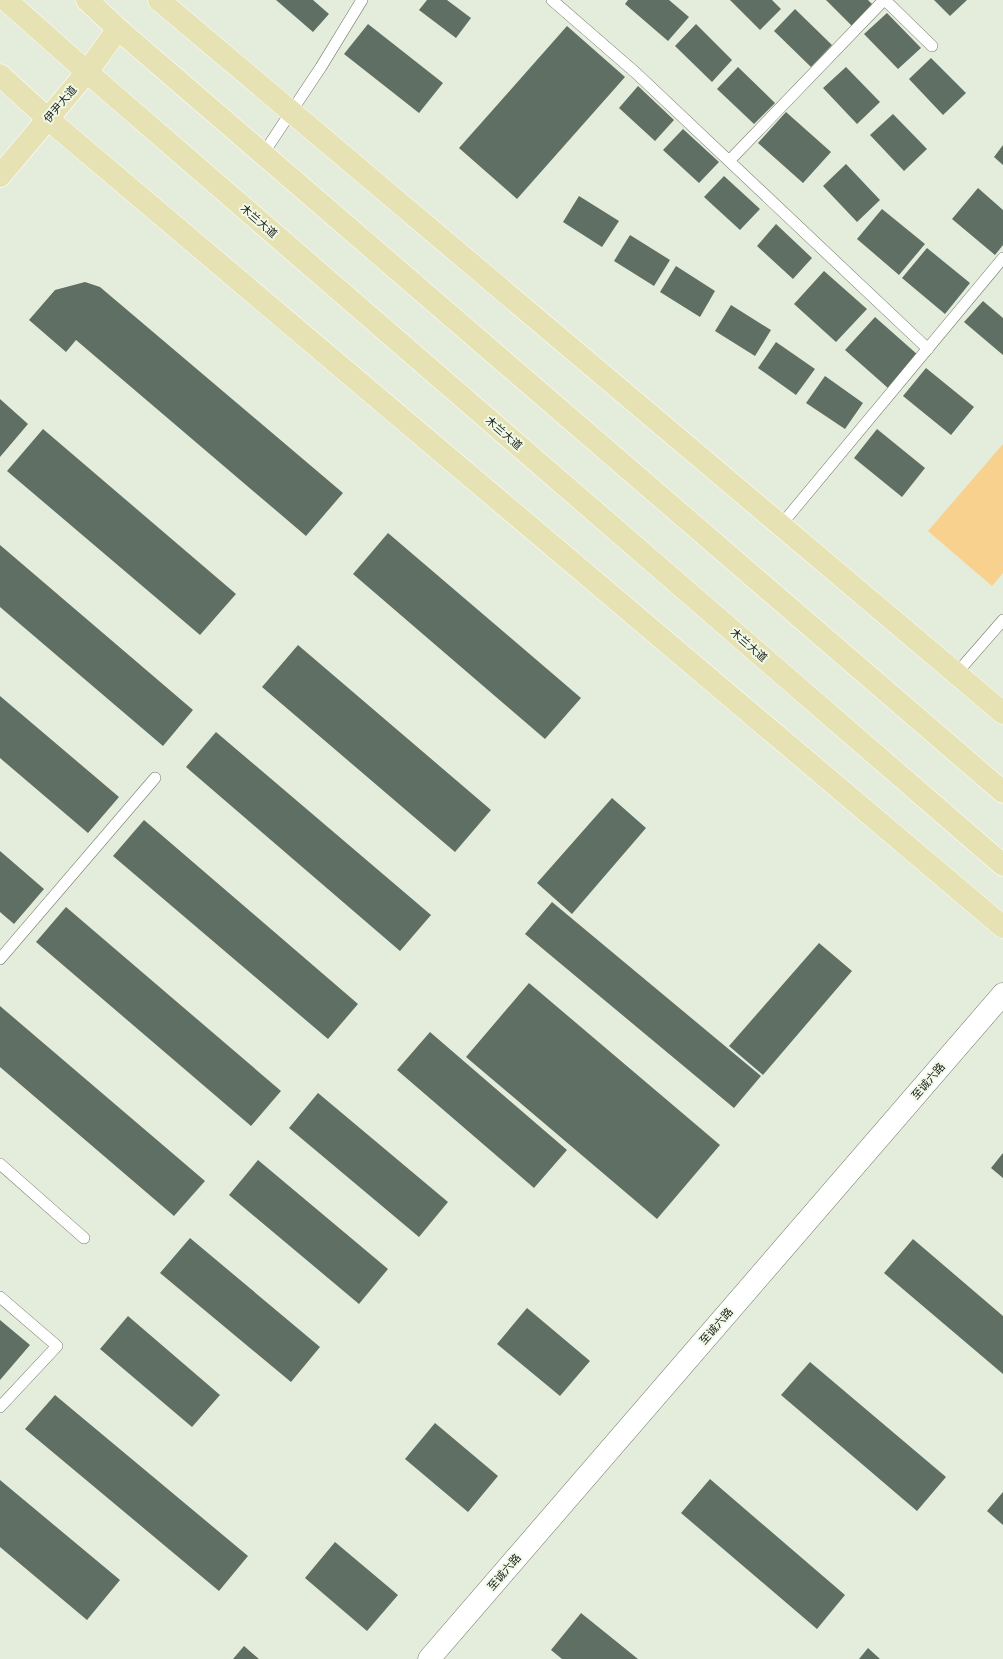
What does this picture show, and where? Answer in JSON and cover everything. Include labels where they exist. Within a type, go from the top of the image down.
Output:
[{"type":"main road","name":"木兰大道","points":[[6,0],[87,72],[1003,865]]},
{"type":"main road","points":[[87,0],[118,29],[1003,792]]},
{"type":"main road","points":[[159,0],[1003,713]]},
{"type":"main road","name":"伊尹大道","points":[[0,176],[87,72],[118,29]]},
{"type":"main road","points":[[0,75],[48,119],[1003,927]]},
{"type":"street","name":"至诚六路","points":[[429,1659],[1003,994]]},
{"type":"lane","points":[[263,154],[292,112],[362,0]]},
{"type":"lane","points":[[552,0],[636,74],[729,160],[928,349]]},
{"type":"lane","points":[[729,160],[885,0],[932,46]]},
{"type":"lane","points":[[781,525],[1003,258]]},
{"type":"lane","points":[[956,674],[1003,620]]},
{"type":"lane","points":[[0,959],[155,778]]},
{"type":"lane","points":[[0,1164],[84,1238]]},
{"type":"lane","points":[[0,1297],[57,1346],[0,1407]]},
{"type":"shaded area","points":[[1003,444],[1003,573],[992,586],[928,531]]},
{"type":"building","points":[[276,0],[313,0],[329,14],[313,32]]},
{"type":"building","points":[[427,0],[447,0],[471,18],[456,38],[419,10]]},
{"type":"building","points":[[628,0],[669,0],[689,17],[668,41],[625,4]]},
{"type":"building","points":[[730,0],[772,0],[781,9],[760,30]]},
{"type":"building","points":[[826,0],[868,0],[873,5],[852,26]]},
{"type":"building","points":[[934,0],[967,0],[950,16]]},
{"type":"building","points":[[795,9],[832,45],[811,67],[774,31]]},
{"type":"building","points":[[887,13],[921,48],[898,69],[864,34]]},
{"type":"building","points":[[368,24],[443,83],[419,113],[344,54]]},
{"type":"building","points":[[696,24],[732,60],[712,82],[675,46]]},
{"type":"building","points":[[567,26],[625,77],[517,199],[459,148]]},
{"type":"building","points":[[931,58],[966,93],[943,115],[909,79]]},
{"type":"building","points":[[738,67],[775,103],[754,124],[717,89]]},
{"type":"building","points":[[846,67],[880,102],[857,124],[823,88]]},
{"type":"building","points":[[638,86],[674,120],[655,141],[619,108]]},
{"type":"building","points":[[786,112],[831,152],[803,183],[758,143]]},
{"type":"building","points":[[893,114],[927,149],[904,171],[870,135]]},
{"type":"building","points":[[683,129],[719,162],[699,183],[663,150]]},
{"type":"building","points":[[1003,145],[1003,165],[994,157]]},
{"type":"building","points":[[846,164],[880,200],[857,222],[823,186]]},
{"type":"building","points":[[724,176],[760,209],[740,230],[704,197]]},
{"type":"building","points":[[978,188],[1003,210],[1003,245],[995,255],[952,219]]},
{"type":"building","points":[[579,196],[619,221],[602,247],[563,222]]},
{"type":"building","points":[[882,209],[925,244],[899,275],[857,239]]},
{"type":"building","points":[[776,224],[812,258],[793,279],[757,246]]},
{"type":"building","points":[[630,235],[670,260],[654,286],[614,261]]},
{"type":"building","points":[[927,248],[970,283],[945,314],[902,278]]},
{"type":"building","points":[[676,266],[715,291],[700,317],[660,292]]},
{"type":"building","points":[[824,271],[867,309],[836,342],[794,304]]},
{"type":"building","points":[[85,282],[100,287],[343,493],[306,536],[76,340],[66,352],[29,320],[55,290]]},
{"type":"building","points":[[983,301],[1003,318],[1003,355],[964,322]]},
{"type":"building","points":[[731,305],[771,330],[755,356],[715,331]]},
{"type":"building","points":[[875,317],[918,355],[888,388],[845,350]]},
{"type":"building","points":[[776,342],[815,369],[796,395],[758,368]]},
{"type":"building","points":[[926,368],[974,407],[951,435],[903,396]]},
{"type":"building","points":[[825,376],[863,403],[845,429],[806,403]]},
{"type":"building","points":[[0,399],[28,424],[0,457]]},
{"type":"building","points":[[43,429],[236,594],[200,635],[7,471]]},
{"type":"building","points":[[877,429],[925,468],[902,497],[854,458]]},
{"type":"building","points":[[388,533],[581,698],[545,739],[353,574]]},
{"type":"building","points":[[0,545],[193,710],[163,746],[0,607]]},
{"type":"building","points":[[298,645],[491,810],[455,852],[262,687]]},
{"type":"building","points":[[0,696],[119,797],[88,833],[0,758]]},
{"type":"building","points":[[216,732],[431,915],[400,951],[186,767]]},
{"type":"building","points":[[612,798],[646,828],[572,914],[537,883]]},
{"type":"building","points":[[144,820],[358,1004],[328,1039],[113,856]]},
{"type":"building","points":[[0,851],[44,889],[14,924],[0,912]]},
{"type":"building","points":[[552,902],[761,1076],[734,1108],[525,934]]},
{"type":"building","points":[[66,907],[281,1091],[251,1126],[36,942]]},
{"type":"building","points":[[819,943],[852,971],[763,1075],[729,1046]]},
{"type":"building","points":[[529,983],[720,1145],[657,1219],[466,1057]]},
{"type":"building","points":[[0,1006],[205,1181],[174,1216],[0,1067]]},
{"type":"building","points":[[430,1032],[567,1150],[534,1188],[397,1070]]},
{"type":"building","points":[[318,1093],[448,1202],[419,1237],[289,1128]]},
{"type":"building","points":[[1003,1153],[1003,1178],[991,1168]]},
{"type":"building","points":[[258,1160],[388,1269],[359,1304],[229,1195]]},
{"type":"building","points":[[190,1238],[320,1347],[291,1382],[160,1273]]},
{"type":"building","points":[[913,1239],[1003,1316],[1003,1374],[884,1273]]},
{"type":"building","points":[[527,1308],[590,1361],[560,1396],[497,1344]]},
{"type":"building","points":[[128,1316],[220,1395],[192,1427],[100,1349]]},
{"type":"building","points":[[0,1320],[30,1345],[0,1380]]},
{"type":"building","points":[[810,1362],[946,1477],[917,1511],[781,1395]]},
{"type":"building","points":[[55,1395],[248,1556],[219,1591],[25,1429]]},
{"type":"building","points":[[435,1423],[498,1476],[468,1512],[405,1459]]},
{"type":"building","points":[[710,1479],[845,1595],[817,1629],[681,1513]]},
{"type":"building","points":[[0,1480],[120,1580],[87,1620],[0,1547]]},
{"type":"building","points":[[1003,1492],[1003,1525],[987,1511]]},
{"type":"building","points":[[335,1542],[398,1595],[367,1631],[305,1578]]},
{"type":"building","points":[[581,1613],[638,1659],[562,1659],[551,1650]]},
{"type":"building","points":[[244,1646],[259,1659],[233,1659]]},
{"type":"building","points":[[868,1648],[880,1659],[859,1659]]}]
